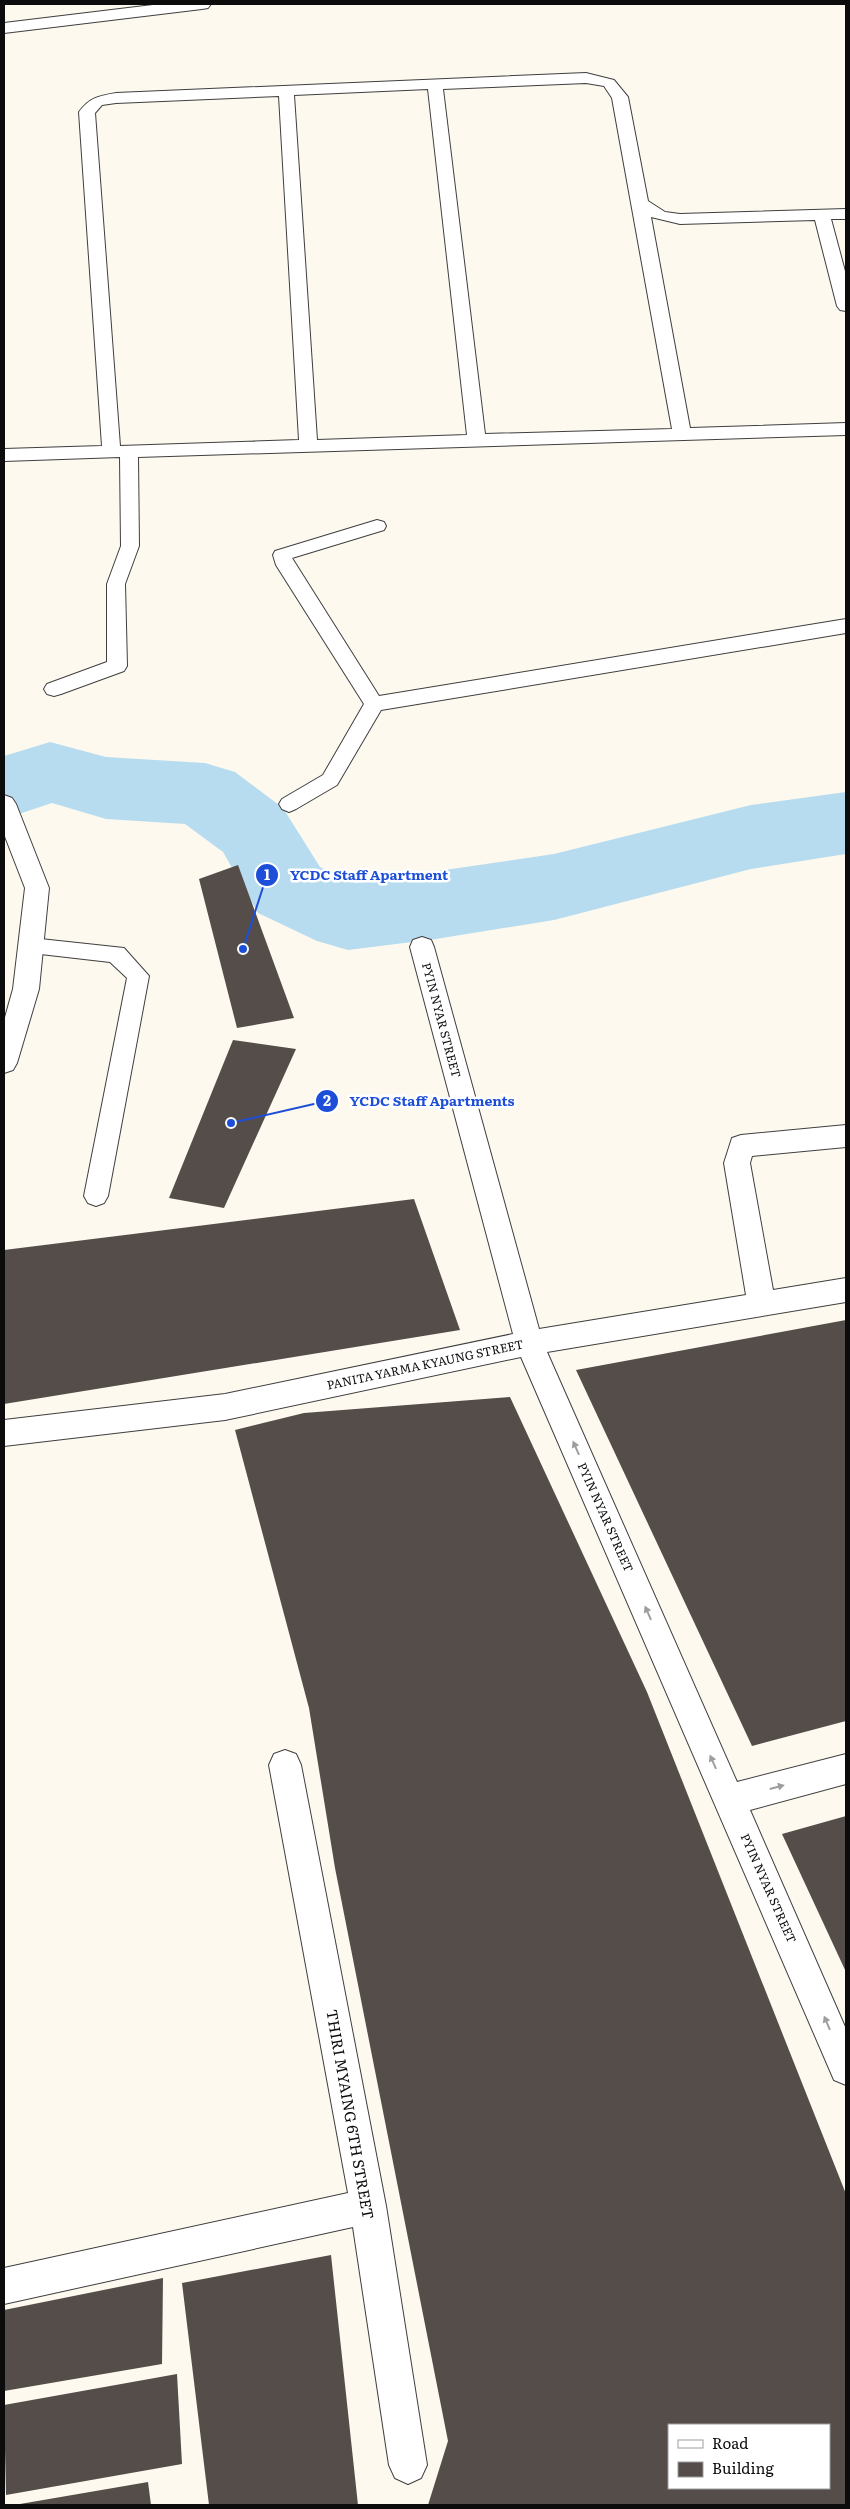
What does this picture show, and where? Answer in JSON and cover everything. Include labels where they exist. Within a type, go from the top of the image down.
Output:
[{"type":"street","points":[[4,28],[202,4]]},
{"type":"street","points":[[4,1063],[26,989],[37,888],[6,809]]},
{"type":"street","name":"PYIN NYAR STREET","points":[[422,947],[529,1343],[846,2068]]},
{"type":"street","points":[[761,1304],[737,1163],[741,1146],[846,1136]]},
{"type":"street","name":"PANITA YARMA KYAUNG STREET","points":[[4,1432],[225,1406],[529,1343],[846,1290]]},
{"type":"street","name":"THIRI MYAING 6TH STREET","points":[[285,1765],[368,2206],[408,2465]]},
{"type":"street","points":[[730,1800],[846,1769]]},
{"type":"street","points":[[4,2286],[368,2206]]},
{"type":"lane","points":[[54,689],[117,666],[116,584],[130,546],[87,112],[97,101],[116,98],[286,90],[586,78],[609,83],[620,97],[682,434]]},
{"type":"lane","points":[[435,84],[477,440]]},
{"type":"lane","points":[[286,90],[308,445]]},
{"type":"lane","points":[[640,203],[660,216],[680,219],[846,214]]},
{"type":"lane","points":[[822,215],[846,306]]},
{"type":"lane","points":[[4,455],[846,429]]},
{"type":"lane","points":[[374,704],[284,565],[282,555],[377,526]]},
{"type":"lane","points":[[374,704],[846,626]]},
{"type":"lane","points":[[289,804],[330,780],[374,704]]},
{"type":"lane","points":[[30,946],[116,954],[138,976],[96,1196]]},
{"type":"building","points":[[238,865],[294,1018],[237,1028],[199,879]]},
{"type":"building","points":[[233,1040],[296,1049],[224,1208],[169,1198]]},
{"type":"building","points":[[414,1199],[460,1330],[4,1404],[4,1250]]},
{"type":"building","points":[[846,1320],[846,1721],[752,1746],[576,1370]]},
{"type":"building","points":[[510,1397],[647,1692],[846,2194],[846,2505],[428,2505],[448,2441],[335,1868],[309,1708],[235,1430],[304,1413]]},
{"type":"building","points":[[846,1816],[846,1972],[782,1834]]},
{"type":"building","points":[[331,2255],[358,2505],[209,2505],[182,2283]]},
{"type":"building","points":[[163,2278],[162,2364],[4,2391],[4,2310]]},
{"type":"building","points":[[177,2374],[182,2464],[6,2495],[4,2405]]},
{"type":"building","points":[[148,2482],[151,2505],[20,2505],[20,2504]]},
{"type":"waterway","points":[[4,788],[50,772],[106,788],[205,794],[253,830],[289,890],[348,917],[436,906],[554,887],[751,837],[846,823]]},
{"type":"place","name":"YCDC Staff Apartment","points":[[243,949]]},
{"type":"place","name":"YCDC Staff Apartments","points":[[231,1123]]}]
